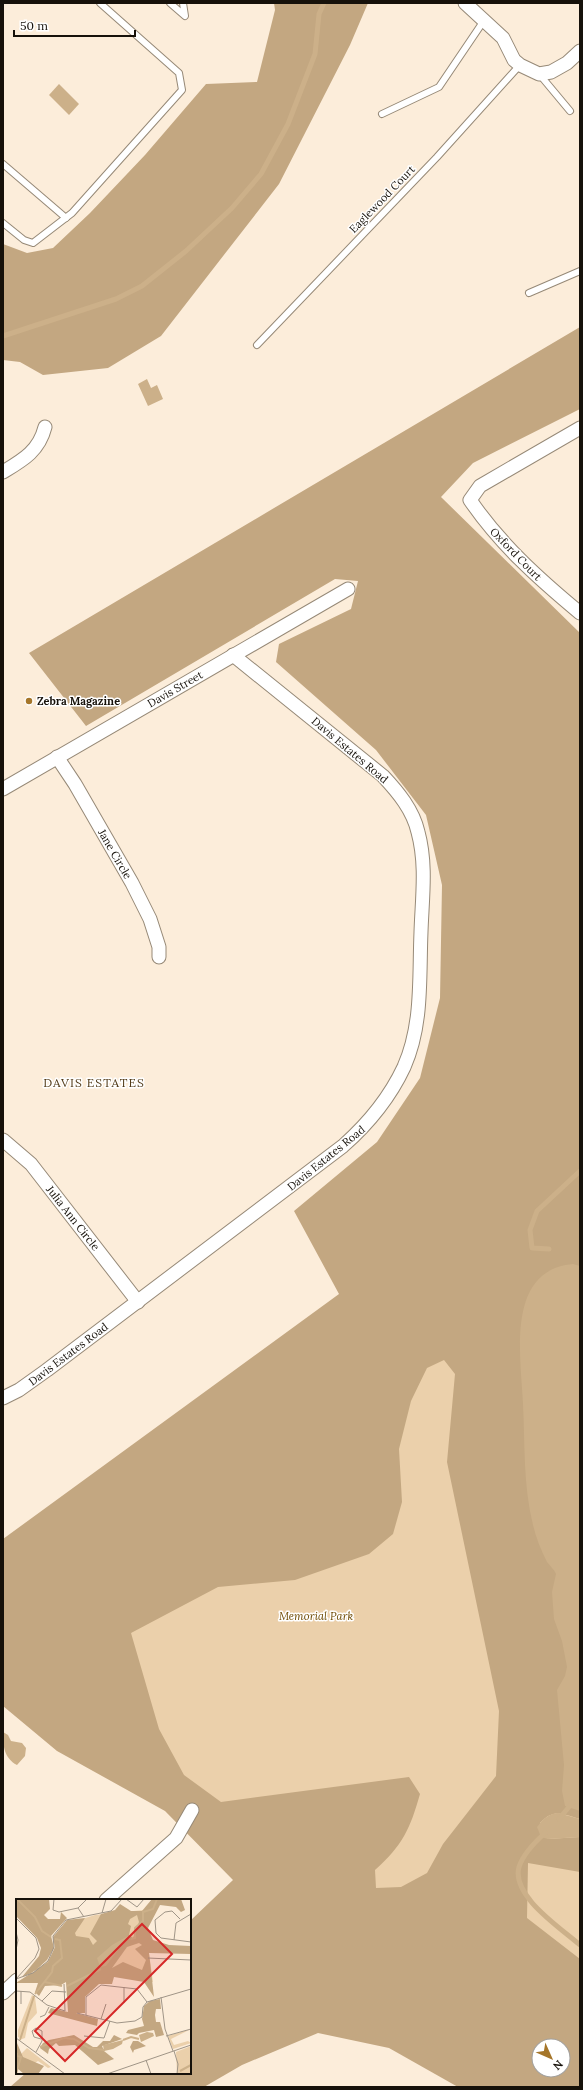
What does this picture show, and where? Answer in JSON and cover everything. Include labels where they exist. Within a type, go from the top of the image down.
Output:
[{"type":"street","points":[[465,3],[485,19],[503,38],[514,60],[520,65],[539,74],[550,72],[567,63],[580,51]]},
{"type":"street","points":[[3,472],[26,458],[39,444],[45,427]]},
{"type":"street","name":"Oxford Court","points":[[580,428],[480,486],[470,500],[486,523],[535,575],[580,613]]},
{"type":"street","name":"Davis Street","points":[[3,789],[57,756],[348,589]]},
{"type":"street","name":"Davis Estates Road","points":[[3,1398],[19,1390],[48,1370],[317,1167],[364,1127],[387,1099],[404,1066],[414,1034],[418,1014],[423,878],[422,849],[413,818],[399,794],[383,776],[233,656]]},
{"type":"street","name":"Jane Circle","points":[[57,756],[75,784],[132,883],[150,919],[160,947],[159,957]]},
{"type":"street","name":"Julia Ann Circle","points":[[3,1140],[32,1164],[138,1302]]},
{"type":"street","points":[[107,1899],[176,1838],[192,1810]]},
{"type":"street","points":[[3,1992],[16,1981]]},
{"type":"lane","points":[[3,223],[24,240],[33,243],[72,213],[182,90],[179,73],[100,3]]},
{"type":"lane","points":[[170,3],[185,16],[183,3]]},
{"type":"lane","points":[[382,114],[439,87],[485,19]]},
{"type":"lane","name":"Eaglewood Court","points":[[256,345],[437,157],[520,65]]},
{"type":"lane","points":[[539,74],[570,111]]},
{"type":"lane","points":[[3,164],[66,218]]},
{"type":"lane","points":[[529,293],[580,271]]},
{"type":"green space","name":"Memorial Park","points":[[557,1150],[580,1811],[580,2087],[511,2087],[316,1944],[3,1554]]},
{"type":"shaded area","points":[[274,3],[368,3],[350,45],[279,184],[161,336],[108,368],[43,375],[20,362],[3,360],[3,244],[27,253],[53,248],[90,213],[145,155],[206,84],[257,82],[275,10]]},
{"type":"shaded area","points":[[59,84],[79,104],[69,115],[49,95]]},
{"type":"shaded area","points":[[580,327],[580,409],[473,463],[441,497],[580,633],[580,1819],[563,1814],[554,1814],[545,1818],[540,1823],[548,1839],[580,1837],[580,1872],[528,1863],[527,1918],[580,1959],[580,2087],[458,2087],[389,2048],[318,2033],[242,2065],[204,2087],[10,2087],[25,2074],[191,2074],[191,1920],[233,1880],[165,1811],[57,1751],[3,1706],[3,1539],[339,1294],[294,1211],[377,1142],[420,1078],[440,998],[442,885],[426,815],[376,750],[276,662],[279,644],[351,609],[358,581],[335,579],[86,726],[29,653]],"holes":[[[444,1360],[455,1374],[447,1462],[499,1711],[496,1776],[443,1844],[427,1873],[401,1887],[376,1888],[375,1870],[385,1861],[404,1836],[413,1817],[420,1794],[409,1777],[221,1802],[184,1775],[159,1729],[131,1633],[218,1587],[295,1580],[369,1554],[393,1534],[402,1502],[399,1449],[411,1401],[427,1368]]]},
{"type":"shaded area","points":[[147,379],[151,388],[157,385],[163,399],[148,406],[138,384]]},
{"type":"shaded area","points":[[573,1264],[580,1266],[580,1811],[565,1806],[562,1791],[564,1765],[557,1690],[565,1676],[567,1667],[562,1641],[554,1619],[552,1592],[556,1574],[547,1562],[537,1539],[530,1510],[525,1464],[520,1363],[522,1319],[527,1299],[536,1282],[551,1270]]},
{"type":"shaded area","points":[[3,1732],[8,1735],[11,1741],[22,1743],[26,1748],[25,1756],[17,1765],[9,1759],[5,1751]]},
{"type":"shaded area","points":[[558,1813],[580,1819],[580,1837],[548,1839],[541,1837],[537,1827],[546,1817],[551,1814]]},
{"type":"waterway","points":[[3,336],[116,299],[142,286],[186,251],[232,208],[261,174],[288,124],[315,54],[319,14],[324,3]]},
{"type":"waterway","points":[[549,1249],[532,1248],[530,1230],[537,1211],[580,1171]]},
{"type":"waterway","points":[[559,1819],[573,1802]]},
{"type":"waterway","points":[[545,1833],[533,1844],[523,1857],[519,1867],[519,1878],[522,1889],[539,1910],[580,1945]]},
{"type":"place","name":"Zebra Magazine","points":[[29,701]]},
{"type":"district","name":"DAVIS ESTATES","points":[[94,1083]]}]
